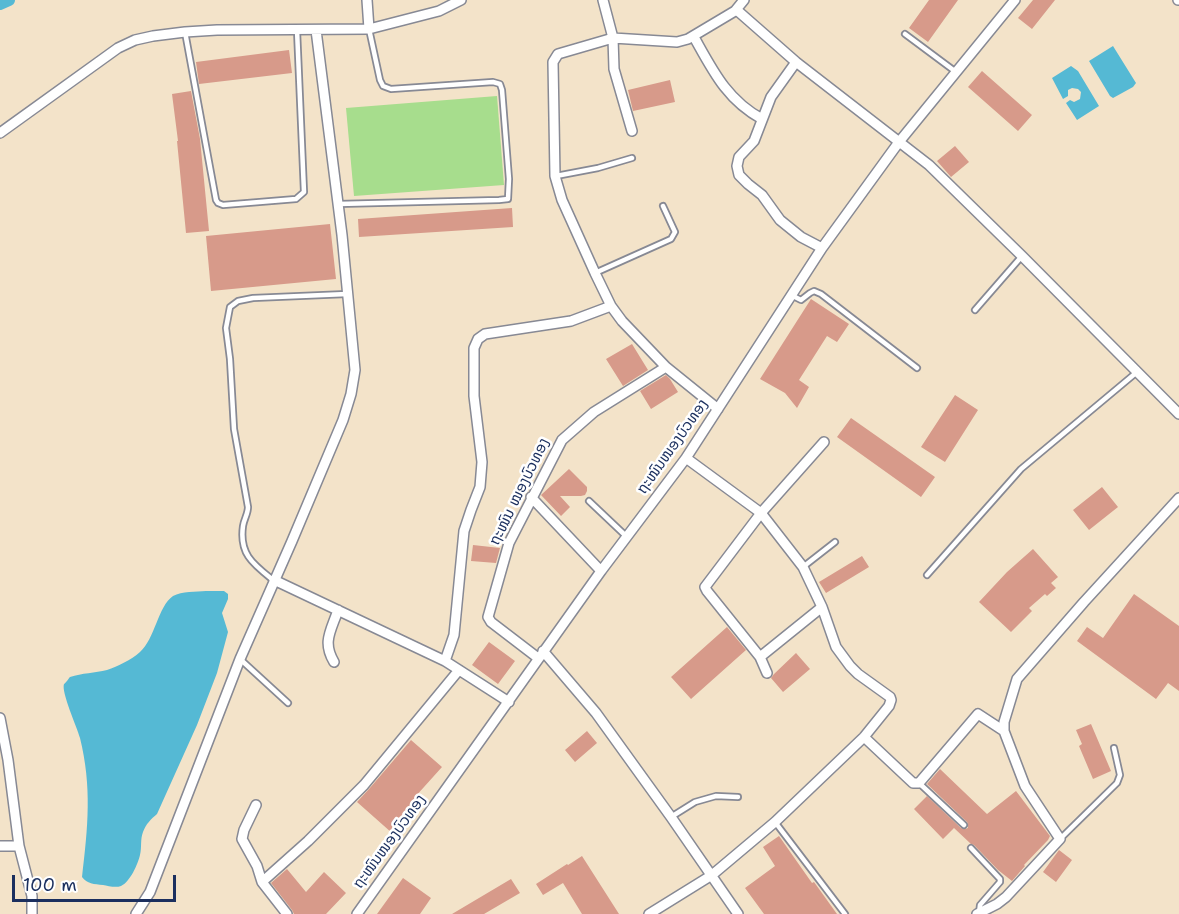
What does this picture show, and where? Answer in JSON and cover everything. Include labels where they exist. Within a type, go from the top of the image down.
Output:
[{"type":"street","points":[[368,0],[369,29]]},
{"type":"street","points":[[0,133],[118,48],[135,40],[185,32],[217,30],[369,29],[439,11],[460,0]]},
{"type":"street","points":[[603,0],[613,38],[614,69],[632,131]]},
{"type":"street","points":[[718,410],[666,367],[622,321],[611,306],[595,273],[562,200],[555,176],[553,62],[558,54],[613,38],[677,42],[694,37],[735,11],[744,0]]},
{"type":"street","name":"ຖະໜົນໜອງບົວທອງ","points":[[357,914],[601,571],[686,458],[822,248],[899,142],[1015,0]]},
{"type":"street","points":[[735,11],[796,62],[929,165],[1179,414]]},
{"type":"street","points":[[136,914],[150,892],[240,659],[343,420],[351,394],[355,370],[338,204],[316,30]]},
{"type":"street","points":[[694,37],[726,91],[751,113],[762,118]]},
{"type":"street","points":[[796,62],[771,97],[753,141],[736,166],[739,175],[762,195],[780,220],[801,237],[822,248]]},
{"type":"street","points":[[445,661],[454,635],[464,531],[480,487],[482,462],[474,396],[474,348],[478,339],[485,334],[570,321],[611,306]]},
{"type":"street","name":"ຖະໜົນ ໝອງບົວທອງ","points":[[541,655],[491,622],[488,617],[509,543],[562,440],[594,412],[666,367]]},
{"type":"street","points":[[768,673],[760,657],[705,587],[761,513],[824,442]]},
{"type":"street","points":[[649,914],[660,911],[712,875],[775,822],[864,737],[889,706],[891,700],[858,674],[836,647],[822,607],[803,567],[761,513],[686,458]]},
{"type":"street","points":[[531,497],[601,571]]},
{"type":"street","points":[[978,913],[1006,897],[1060,839],[1025,786],[1004,731],[1004,722],[1017,679],[1179,498]]},
{"type":"street","points":[[274,580],[445,661],[509,702]]},
{"type":"street","points":[[760,657],[822,607]]},
{"type":"street","points":[[334,663],[328,653],[327,645],[338,610]]},
{"type":"street","points":[[541,655],[596,713],[738,914]]},
{"type":"street","points":[[262,882],[308,841],[364,785],[459,670]]},
{"type":"street","points":[[864,737],[913,783],[920,783],[978,714],[1004,731]]},
{"type":"street","points":[[0,718],[19,846],[32,896],[32,914]]},
{"type":"street","points":[[256,805],[242,839],[257,866],[262,882],[286,914]]},
{"type":"street","points":[[0,846],[19,846]]},
{"type":"lane","points":[[338,204],[499,200],[508,199],[509,194],[500,84],[493,82],[391,89],[383,86],[369,29]]},
{"type":"lane","points":[[185,32],[216,200],[223,205],[296,199],[304,192],[297,30]]},
{"type":"lane","points":[[905,34],[956,72]]},
{"type":"lane","points":[[555,176],[598,168],[632,158]]},
{"type":"lane","points":[[595,273],[671,239],[675,232],[663,206]]},
{"type":"lane","points":[[975,309],[1022,256]]},
{"type":"lane","points":[[790,295],[801,300],[814,291],[821,294],[917,368]]},
{"type":"lane","points":[[274,580],[255,566],[243,545],[243,524],[248,507],[234,429],[226,327],[230,307],[238,301],[253,298],[347,294]]},
{"type":"lane","points":[[927,575],[1021,469],[1137,372]]},
{"type":"lane","points":[[590,501],[627,537]]},
{"type":"lane","points":[[803,567],[835,542]]},
{"type":"lane","points":[[240,659],[288,703]]},
{"type":"lane","points":[[1060,839],[1117,783],[1120,775],[1114,748]]},
{"type":"lane","points":[[920,783],[964,825]]},
{"type":"lane","points":[[671,817],[695,802],[716,796],[738,797]]},
{"type":"lane","points":[[775,822],[845,914]]},
{"type":"lane","points":[[971,848],[1000,879],[1000,882],[980,905],[978,913]]},
{"type":"green space","points":[[497,96],[504,185],[354,196],[346,108]]},
{"type":"water","points":[[1113,46],[1136,83],[1113,98],[1089,61]]},
{"type":"water","points":[[1071,66],[1078,71],[1099,106],[1077,120],[1066,103],[1080,99],[1081,92],[1072,88],[1068,90],[1068,96],[1063,99],[1052,78]]},
{"type":"water","points":[[224,591],[228,594],[222,613],[228,632],[217,673],[197,725],[157,814],[144,829],[139,859],[130,877],[119,887],[88,882],[82,877],[87,824],[84,756],[67,702],[64,684],[70,677],[107,670],[133,658],[145,646],[164,607],[173,596],[185,592]]},
{"type":"building","points":[[929,0],[958,0],[928,42],[909,28]]},
{"type":"building","points":[[1033,0],[1055,0],[1032,29],[1018,18]]},
{"type":"building","points":[[289,50],[292,73],[199,84],[196,62]]},
{"type":"building","points":[[982,71],[1032,115],[1018,131],[968,87]]},
{"type":"building","points":[[670,80],[675,102],[633,111],[628,90]]},
{"type":"building","points":[[191,91],[200,139],[209,231],[186,233],[172,94]]},
{"type":"building","points":[[955,146],[969,162],[951,177],[937,161]]},
{"type":"building","points":[[512,208],[513,227],[359,237],[358,219]]},
{"type":"building","points":[[330,224],[336,279],[211,291],[206,236]]},
{"type":"building","points":[[811,299],[849,324],[837,342],[827,336],[799,380],[809,387],[797,408],[785,393],[760,379]]},
{"type":"building","points":[[632,344],[648,370],[623,386],[606,359]]},
{"type":"building","points":[[666,375],[678,392],[651,409],[640,391]]},
{"type":"building","points":[[955,395],[978,410],[945,462],[921,447]]},
{"type":"building","points":[[851,418],[935,477],[921,497],[837,437]]},
{"type":"building","points":[[569,469],[587,487],[587,491],[581,496],[560,496],[570,507],[561,516],[541,495]]},
{"type":"building","points":[[1102,487],[1118,507],[1089,530],[1073,510]]},
{"type":"building","points":[[473,545],[500,548],[496,563],[471,561]]},
{"type":"building","points":[[1033,549],[1058,577],[1051,583],[1056,588],[1029,608],[1032,611],[1011,632],[979,602]]},
{"type":"building","points":[[862,556],[869,567],[826,593],[819,582]]},
{"type":"building","points":[[1134,594],[1179,626],[1179,691],[1168,683],[1156,699],[1077,641],[1087,627],[1103,638]]},
{"type":"building","points":[[727,627],[746,650],[691,699],[671,677]]},
{"type":"building","points":[[489,642],[515,661],[498,684],[472,665]]},
{"type":"building","points":[[796,653],[810,669],[783,692],[771,678]]},
{"type":"building","points":[[1091,724],[1111,771],[1093,779],[1079,746],[1082,744],[1076,730]]},
{"type":"building","points":[[587,731],[597,743],[575,762],[565,750]]},
{"type":"building","points":[[411,740],[442,767],[415,797],[420,802],[392,833],[357,802]]},
{"type":"building","points":[[940,769],[987,814],[1016,791],[1050,836],[1012,881],[954,828],[943,839],[914,809],[927,796],[961,828],[968,828],[967,822],[927,784]]},
{"type":"building","points":[[779,836],[837,914],[764,914],[745,888],[775,866],[763,847]]},
{"type":"building","points":[[1059,850],[1072,860],[1056,882],[1043,872]]},
{"type":"building","points":[[582,856],[619,914],[582,914],[563,883],[543,895],[536,884]]},
{"type":"building","points":[[287,869],[306,892],[324,872],[346,893],[326,914],[294,914],[271,883]]},
{"type":"building","points":[[403,878],[431,898],[420,914],[377,914]]},
{"type":"building","points":[[511,879],[520,893],[484,914],[452,914]]},
{"type":"waterway","points":[[0,4],[9,0]]}]
